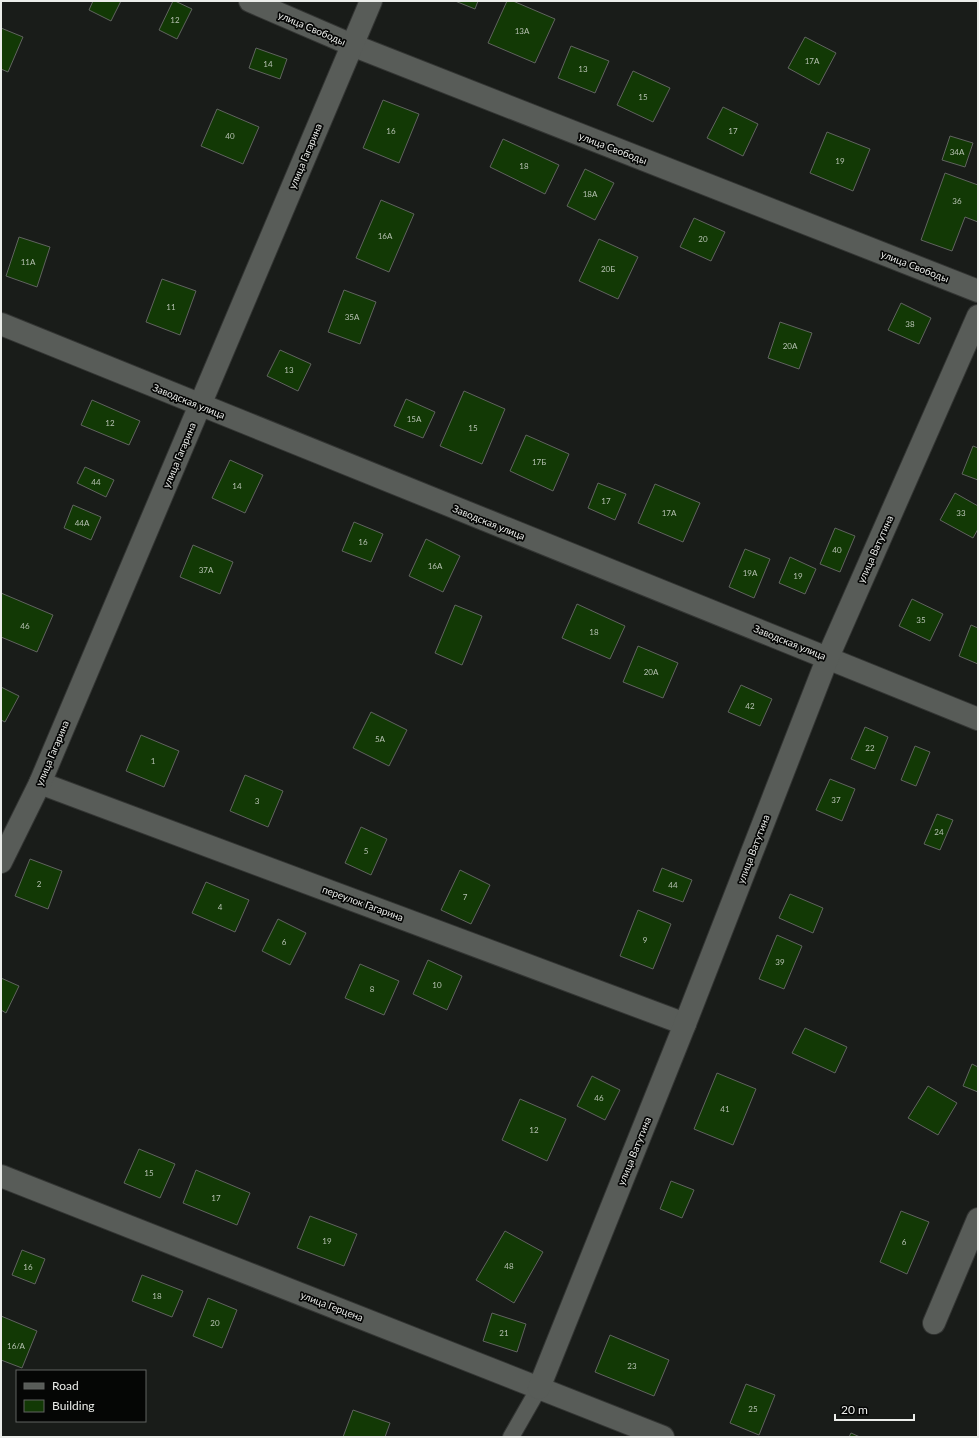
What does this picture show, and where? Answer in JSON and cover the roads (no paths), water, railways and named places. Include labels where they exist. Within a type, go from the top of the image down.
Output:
[{"type":"street","name":"улица Свободы","points":[[250,1],[352,45],[978,291]]},
{"type":"street","name":"улица Гагарина","points":[[1,862],[40,783],[371,1]]},
{"type":"street","name":"улица Ватутина","points":[[539,1388],[685,1024],[828,657],[978,316]]},
{"type":"street","name":"Заводская улица","points":[[1,324],[200,406],[828,657],[978,719]]},
{"type":"street","name":"переулок Гагарина","points":[[40,783],[685,1024]]},
{"type":"street","name":"улица Герцена","points":[[1,1176],[663,1437]]},
{"type":"street","points":[[934,1323],[978,1219]]},
{"type":"lane","points":[[511,1437],[539,1388]]}]
